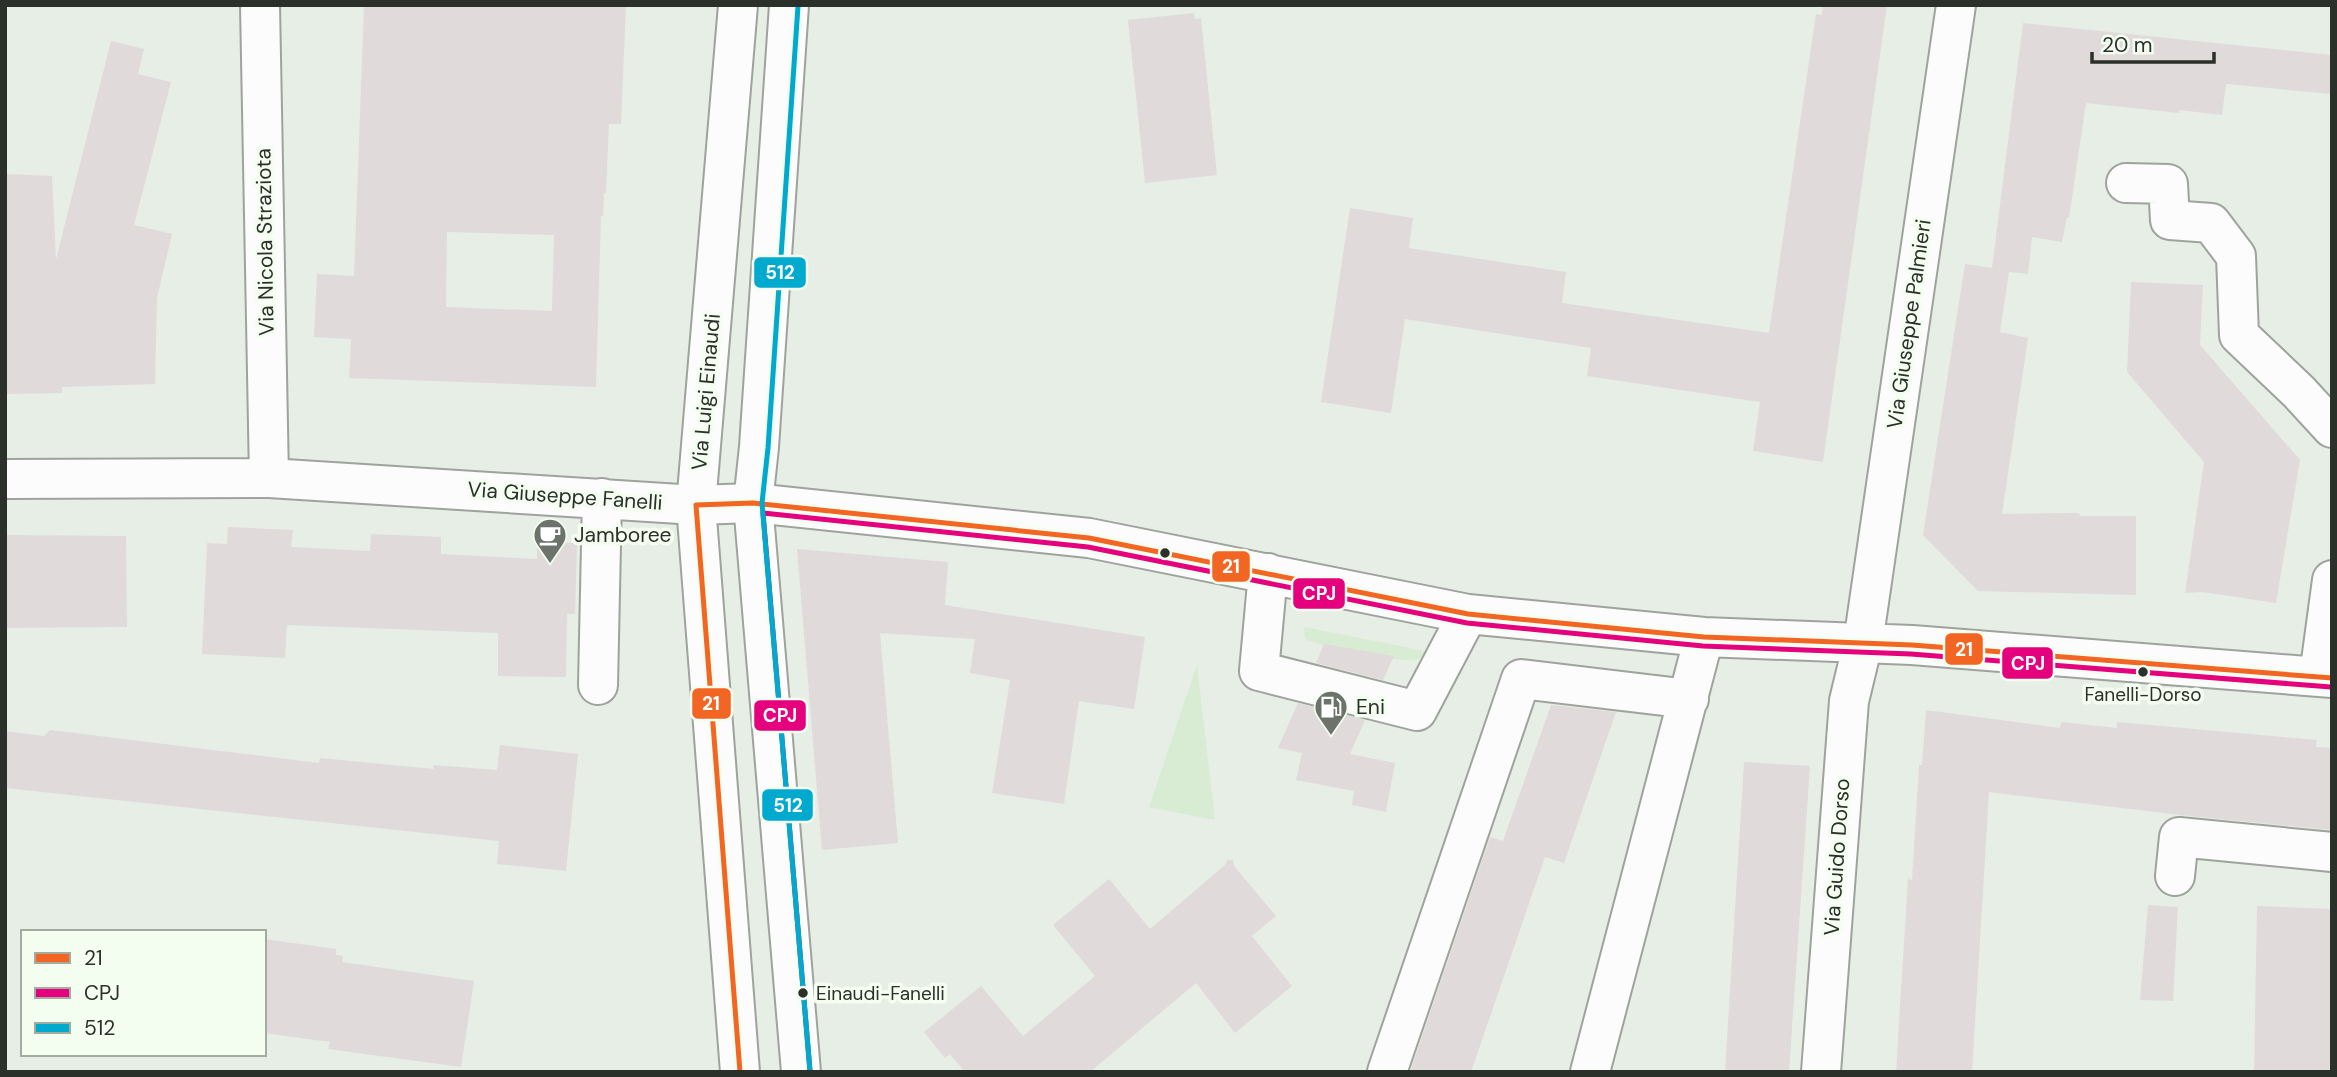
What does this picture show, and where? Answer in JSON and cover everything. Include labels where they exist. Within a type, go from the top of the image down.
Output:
[{"type":"street","name":"Via Nicola Straziota","points":[[260,5],[269,478]]},
{"type":"street","name":"Via Luigi Einaudi","points":[[738,5],[696,505],[740,1072]]},
{"type":"street","points":[[789,5],[753,503],[801,1072]]},
{"type":"street","name":"Via Giuseppe Palmieri","points":[[1863,643],[1956,5]]},
{"type":"street","points":[[2126,183],[2168,184],[2170,220],[2211,223],[2236,256],[2239,335],[2299,391],[2332,428]]},
{"type":"street","name":"Via Giuseppe Fanelli","points":[[5,479],[269,478],[696,505],[753,503],[1089,538],[1468,614],[1704,638],[1863,643],[2325,677]]},
{"type":"street","points":[[598,685],[602,498]]},
{"type":"street","points":[[1268,573],[1259,671],[1417,711],[1468,614]]},
{"type":"street","points":[[2325,677],[2332,580]]},
{"type":"street","points":[[1590,1072],[1704,638]]},
{"type":"street","name":"Via Guido Dorso","points":[[1821,1072],[1849,701],[1863,643]]},
{"type":"street","points":[[1387,1072],[1521,679],[1689,699]]},
{"type":"street","points":[[2175,876],[2179,837],[2332,852]]},
{"type":"green space","points":[[1304,627],[1425,651],[1425,655],[1415,660],[1407,660],[1340,649],[1305,638]]},
{"type":"green space","points":[[1197,665],[1215,820],[1149,807]]},
{"type":"building","points":[[364,5],[626,5],[621,124],[609,124],[606,193],[601,216],[596,387],[349,378],[351,339],[314,337],[317,274],[354,276]],"holes":[[[447,232],[554,235],[552,311],[446,307]]]},
{"type":"building","points":[[1823,5],[1887,5],[1823,462],[1753,451],[1760,402],[1587,376],[1591,348],[1405,319],[1391,413],[1321,402],[1350,208],[1413,218],[1409,248],[1566,272],[1562,303],[1769,333],[1816,14],[1822,15]]},
{"type":"building","points":[[1194,13],[1195,19],[1201,18],[1217,175],[1145,183],[1128,20]]},
{"type":"building","points":[[2023,23],[2332,55],[2332,94],[2226,84],[2222,115],[2086,103],[2069,218],[2067,217],[2062,242],[2032,237],[2028,274],[2009,272],[2000,332],[2028,338],[2002,514],[2079,513],[2080,516],[2136,516],[2136,595],[1978,591],[1923,535],[1965,264],[1992,268]]},
{"type":"building","points":[[111,41],[144,49],[138,74],[171,82],[134,225],[172,234],[157,298],[155,384],[62,387],[62,393],[6,394],[5,174],[52,176],[56,259]]},
{"type":"building","points":[[2131,282],[2203,285],[2200,345],[2300,460],[2276,603],[2203,592],[2185,593],[2204,462],[2127,372]]},
{"type":"building","points":[[228,527],[293,530],[291,547],[370,551],[371,534],[441,537],[441,554],[537,559],[537,542],[574,543],[577,545],[575,614],[567,614],[566,677],[498,676],[498,633],[287,625],[285,658],[202,654],[207,543],[227,544]]},
{"type":"building","points":[[5,535],[126,536],[127,627],[5,628]]},
{"type":"building","points":[[797,549],[948,562],[945,605],[1145,637],[1134,709],[1079,701],[1064,804],[992,793],[1010,680],[970,673],[975,639],[880,633],[898,843],[822,850]]},
{"type":"building","points":[[1324,644],[1394,656],[1383,680],[1316,663]]},
{"type":"building","points":[[1298,703],[1365,720],[1350,754],[1395,763],[1386,812],[1352,805],[1354,791],[1296,780],[1302,753],[1278,748]]},
{"type":"building","points":[[1551,705],[1616,712],[1564,863],[1545,857],[1471,1072],[1410,1072],[1490,837],[1503,841]]},
{"type":"building","points":[[1926,710],[2060,728],[2061,722],[2117,728],[2117,722],[2317,740],[2316,747],[2332,748],[2332,830],[1989,792],[1972,1072],[1896,1072],[1908,879],[1912,880],[1919,765],[1922,765]]},
{"type":"building","points":[[50,730],[319,763],[320,758],[434,769],[433,765],[497,770],[500,745],[578,754],[566,871],[497,864],[499,841],[5,788],[5,731],[44,736]]},
{"type":"building","points":[[1744,762],[1810,766],[1789,1072],[1725,1072]]},
{"type":"building","points":[[1228,859],[1233,859],[1234,866],[1276,916],[1252,936],[1292,986],[1235,1033],[1196,983],[1090,1072],[965,1072],[950,1054],[945,1058],[924,1032],[981,986],[1023,1036],[1095,976],[1053,925],[1109,879],[1150,929],[1225,865]]},
{"type":"building","points":[[2148,905],[2178,907],[2173,1001],[2140,1000]]},
{"type":"building","points":[[2257,906],[2332,909],[2332,1072],[2254,1072]]},
{"type":"building","points":[[266,939],[336,949],[336,955],[343,956],[342,962],[474,981],[461,1067],[328,1049],[330,1042],[266,1033]]},
{"type":"transit line","name":"512","points":[[798,6],[762,503],[810,1071]]},
{"type":"transit line","name":"21","points":[[740,1072],[696,505],[753,503],[1089,538],[1468,614],[1704,637],[1912,645],[2332,678]]},
{"type":"transit line","name":"CPJ","points":[[810,1071],[763,513],[1088,547],[1467,623],[1703,646],[1911,654],[2331,687]]},
{"type":"place","name":"Jamboree","points":[[550,565]]},
{"type":"place","name":"Fanelli-Dorso","points":[[2143,672]]},
{"type":"place","name":"Eni","points":[[1331,737]]},
{"type":"place","name":"Einaudi-Fanelli","points":[[803,993]]}]
